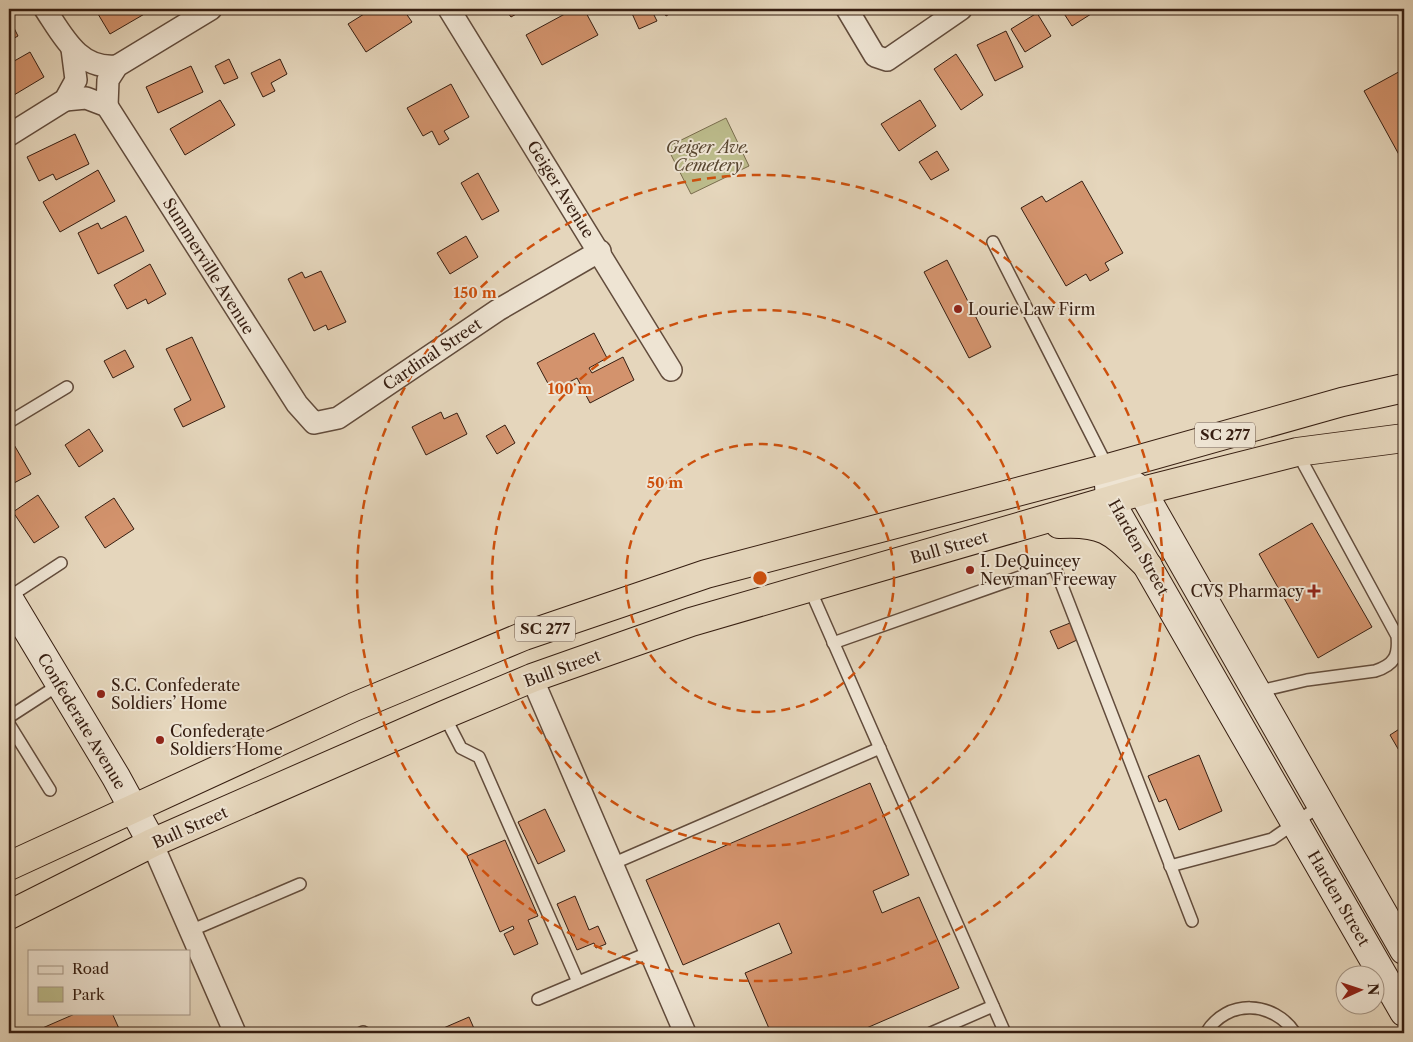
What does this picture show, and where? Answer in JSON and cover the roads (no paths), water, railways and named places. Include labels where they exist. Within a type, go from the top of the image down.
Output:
[{"type":"highway","name":"SC 277","points":[[9,866],[354,708],[524,636],[706,574],[1108,468],[1342,402],[1404,388]]},
{"type":"highway","name":"SC 277","points":[[1142,491],[1297,452],[1376,440],[1404,438]]},
{"type":"highway","name":"Bull Street","points":[[9,915],[152,843],[532,678],[691,622],[1142,491]]},
{"type":"highway","points":[[1018,527],[1084,522],[1100,526],[1119,538],[1148,566]]},
{"type":"main road","name":"Harden Street","points":[[1108,468],[1142,491],[1404,950]]},
{"type":"main road","name":"Harden Street","points":[[1108,468],[1110,500],[1404,1012]]},
{"type":"main road","name":"Confederate Avenue","points":[[9,598],[152,843]]},
{"type":"street","points":[[45,9],[72,49],[91,63],[108,67],[117,66],[211,9]]},
{"type":"street","name":"Geiger Avenue","points":[[449,9],[600,251],[671,370]]},
{"type":"street","points":[[847,9],[875,56],[887,60],[961,9]]},
{"type":"street","points":[[65,100],[76,80],[72,49]]},
{"type":"street","points":[[107,106],[108,80],[117,66]]},
{"type":"street","points":[[9,135],[65,100],[86,98],[102,102],[107,106]]},
{"type":"street","name":"Summerville Avenue","points":[[107,106],[297,404],[314,423]]},
{"type":"street","name":"Cardinal Street","points":[[314,423],[338,418],[498,310],[600,251]]},
{"type":"street","points":[[532,678],[685,1033]]},
{"type":"street","points":[[152,843],[235,1033]]},
{"type":"lane","points":[[993,242],[1108,468]]},
{"type":"lane","points":[[9,422],[67,387]]},
{"type":"lane","points":[[1256,692],[1307,680],[1375,671],[1395,661],[1398,648],[1397,636],[1297,452]]},
{"type":"lane","points":[[9,598],[61,563]]},
{"type":"lane","points":[[833,643],[1054,565],[1192,921]]},
{"type":"lane","points":[[809,587],[1005,1033]]},
{"type":"lane","points":[[9,717],[60,684]]},
{"type":"lane","points":[[444,715],[461,748],[479,757],[578,982]]},
{"type":"lane","points":[[9,724],[50,790]]},
{"type":"lane","points":[[612,864],[880,748]]},
{"type":"lane","points":[[1170,866],[1259,844],[1272,839],[1321,805]]},
{"type":"lane","points":[[190,931],[300,884]]},
{"type":"lane","points":[[538,999],[650,952]]},
{"type":"lane","points":[[931,1033],[993,1006]]},
{"type":"lane","points":[[1206,1033],[1222,1015],[1240,1008],[1250,1008],[1272,1012],[1282,1017],[1295,1033]]},
{"type":"place","name":"Lourie Law Firm","points":[[958,309]]},
{"type":"place","name":"I. DeQuincey Newman Freeway","points":[[970,570]]},
{"type":"place","name":"CVS Pharmacy","points":[[1314,591]]},
{"type":"place","name":"S.C. Confederate Soldiers’ Home","points":[[101,694]]},
{"type":"place","name":"Confederate Soldiers Home","points":[[160,740]]},
{"type":"park label","name":"Geiger Ave. Cemetery","points":[[708,156]]}]
